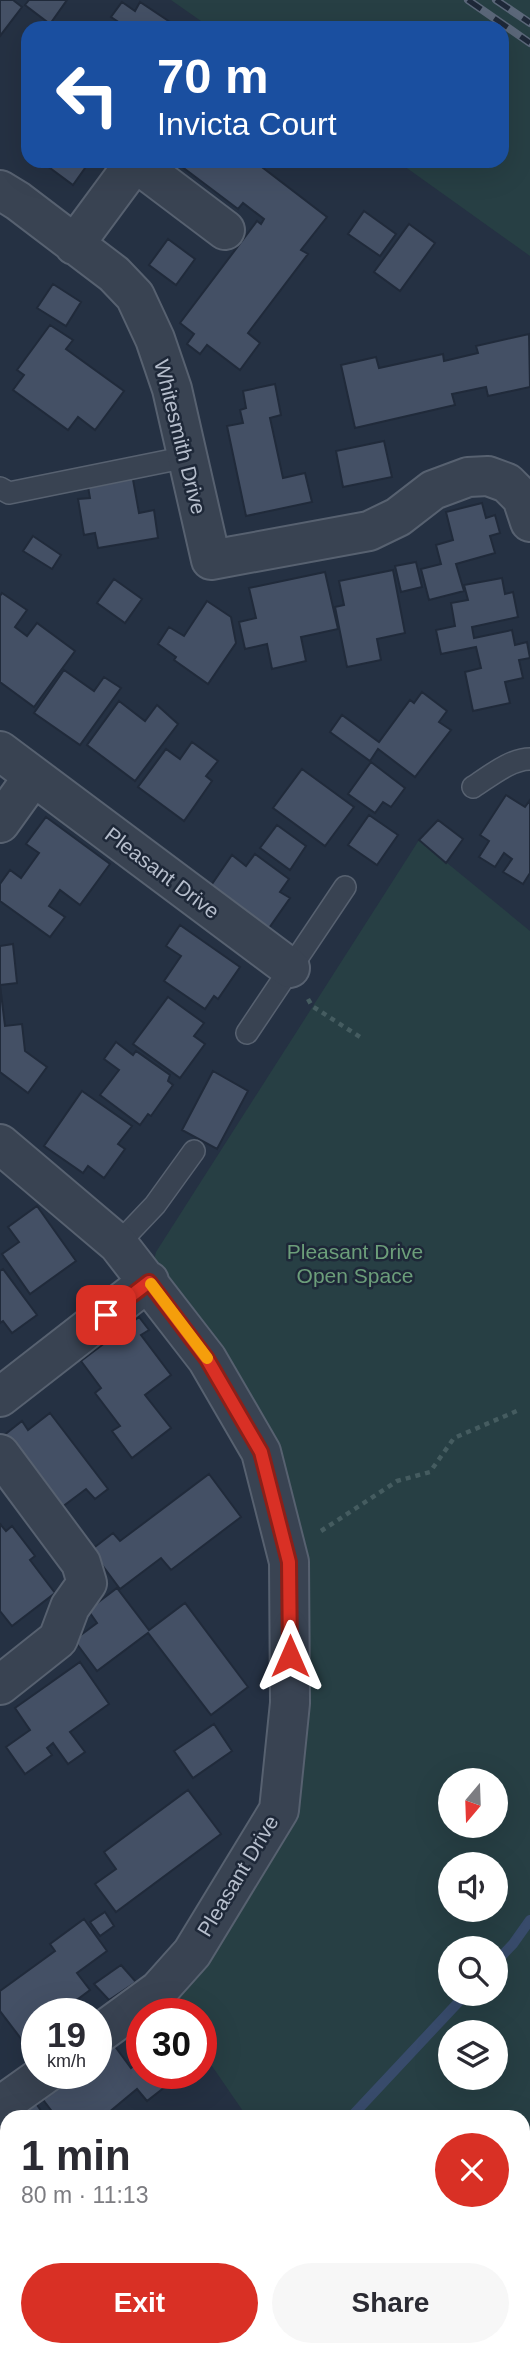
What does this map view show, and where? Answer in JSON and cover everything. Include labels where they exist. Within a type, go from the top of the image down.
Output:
[{"type":"street","points":[[74,245],[132,168]]},
{"type":"street","points":[[144,168],[225,230]]},
{"type":"street","name":"Whitesmith Drive","points":[[0,190],[114,274],[135,296],[155,339],[172,389],[211,560],[369,530],[398,517],[433,490],[468,477],[488,476],[508,483],[522,498],[530,522]]},
{"type":"street","name":"Pleasant Drive","points":[[0,751],[290,968]]},
{"type":"street","points":[[0,823],[33,777]]},
{"type":"street","name":"Pleasant Drive","points":[[0,1144],[118,1244],[207,1359],[261,1452],[289,1562],[290,1703],[279,1810],[192,1953],[159,1990],[112,2024]]},
{"type":"street","points":[[0,1397],[149,1282]]},
{"type":"street","points":[[0,1454],[80,1563],[87,1583],[70,1606],[58,1639],[0,1685]]},
{"type":"street","points":[[0,2106],[24,2089]]},
{"type":"lane","points":[[0,488],[9,493],[187,457]]},
{"type":"lane","points":[[473,788],[513,763],[530,759]]},
{"type":"lane","points":[[247,1033],[345,887]]},
{"type":"lane","points":[[118,1244],[155,1205],[194,1150]]},
{"type":"path","points":[[290,968],[312,1006],[360,1037]]},
{"type":"path","points":[[287,1551],[397,1481],[430,1472],[454,1438],[519,1410]]},
{"type":"green space","points":[[171,0],[530,0],[530,256],[407,168],[509,168],[509,21],[201,21]]},
{"type":"green space","name":"Pleasant Drive Open Space","points":[[419,840],[530,931],[530,2110],[242,2110],[217,2073],[217,1998],[165,1998],[159,1990],[279,1810],[275,1502],[149,1281],[156,1252]]},
{"type":"building","points":[[0,0],[13,0],[22,7],[0,36]]},
{"type":"building","points":[[29,0],[67,0],[52,21],[46,21],[25,5]]},
{"type":"building","points":[[122,2],[135,11],[140,2],[168,21],[117,21],[111,17]]},
{"type":"building","points":[[50,168],[85,168],[73,185]]},
{"type":"building","points":[[184,168],[263,168],[327,217],[301,250],[308,254],[248,333],[260,343],[240,370],[207,345],[200,354],[187,344],[194,334],[180,323],[257,221],[261,224],[264,219],[243,203],[238,209]]},
{"type":"building","points":[[364,211],[396,234],[380,256],[348,234]]},
{"type":"building","points":[[409,224],[435,243],[400,291],[374,272]]},
{"type":"building","points":[[168,239],[195,259],[176,285],[149,265]]},
{"type":"building","points":[[53,284],[81,302],[66,326],[37,308]]},
{"type":"building","points":[[50,325],[73,340],[66,349],[124,391],[95,430],[78,417],[68,430],[13,390],[24,375],[17,370]]},
{"type":"building","points":[[529,334],[530,387],[488,396],[486,387],[452,394],[455,405],[355,428],[341,365],[376,357],[379,368],[443,354],[444,361],[478,353],[476,346]]},
{"type":"building","points":[[275,384],[281,415],[270,418],[283,478],[305,473],[312,502],[246,516],[227,426],[243,423],[240,410],[246,408],[243,391]]},
{"type":"building","points":[[384,441],[392,477],[343,487],[336,451]]},
{"type":"building","points":[[132,474],[139,513],[154,510],[158,538],[98,548],[95,533],[84,535],[78,499],[90,498],[87,481]]},
{"type":"building","points":[[482,503],[486,518],[495,515],[500,533],[490,536],[495,553],[456,564],[464,591],[429,600],[421,569],[441,564],[436,545],[453,540],[446,512]]},
{"type":"building","points":[[33,536],[61,555],[52,569],[23,551]]},
{"type":"building","points":[[416,562],[422,587],[401,592],[395,566]]},
{"type":"building","points":[[393,570],[405,633],[377,639],[381,660],[347,667],[335,607],[344,605],[339,581]]},
{"type":"building","points":[[325,572],[338,629],[301,637],[306,661],[272,669],[267,644],[245,649],[239,622],[256,618],[249,588]]},
{"type":"building","points":[[502,578],[505,594],[513,592],[518,617],[472,627],[474,638],[512,630],[515,645],[527,642],[530,658],[519,660],[523,678],[505,682],[510,703],[473,711],[465,672],[481,668],[476,647],[441,654],[436,630],[455,626],[451,603],[468,600],[464,585]]},
{"type":"building","points":[[114,579],[142,599],[125,623],[97,603]]},
{"type":"building","points":[[2,593],[27,610],[15,627],[27,636],[37,623],[75,651],[34,707],[0,682]]},
{"type":"building","points":[[207,601],[231,617],[236,643],[208,684],[174,660],[176,657],[158,644],[169,627],[184,636]]},
{"type":"building","points":[[64,670],[94,691],[104,677],[121,688],[80,745],[34,713]]},
{"type":"building","points":[[422,692],[447,711],[439,722],[451,730],[415,777],[378,749],[370,761],[330,732],[342,715],[379,742],[410,700],[414,703]]},
{"type":"building","points":[[119,701],[145,721],[157,705],[178,724],[135,781],[87,745]]},
{"type":"building","points":[[192,742],[218,761],[206,776],[212,781],[184,821],[138,787],[166,749],[180,759]]},
{"type":"building","points":[[371,762],[405,788],[391,807],[383,802],[375,813],[348,794]]},
{"type":"building","points":[[302,769],[354,807],[325,846],[273,808]]},
{"type":"building","points":[[506,795],[525,807],[530,800],[530,873],[523,884],[503,872],[512,859],[504,853],[495,867],[479,857],[489,841],[480,835]]},
{"type":"building","points":[[369,815],[398,835],[377,865],[348,845]]},
{"type":"building","points":[[46,817],[110,864],[80,905],[60,890],[49,906],[65,917],[50,937],[0,901],[0,884],[10,870],[21,878],[39,853],[26,844]]},
{"type":"building","points":[[438,820],[463,839],[446,863],[419,840]]},
{"type":"building","points":[[277,825],[306,846],[290,870],[260,848]]},
{"type":"building","points":[[255,854],[289,879],[280,892],[290,898],[269,928],[210,887],[232,855],[246,866]]},
{"type":"building","points":[[180,925],[240,967],[218,999],[214,996],[205,1009],[164,981],[181,956],[166,946]]},
{"type":"building","points":[[13,944],[17,983],[0,985],[0,946]]},
{"type":"building","points":[[0,985],[5,1026],[22,1024],[25,1051],[47,1067],[28,1093],[0,1072]]},
{"type":"building","points":[[168,997],[204,1023],[194,1036],[205,1044],[180,1078],[133,1044]]},
{"type":"building","points":[[116,1042],[133,1055],[136,1051],[170,1075],[168,1081],[173,1085],[151,1116],[148,1114],[140,1125],[100,1095],[119,1070],[104,1059]]},
{"type":"building","points":[[213,1071],[248,1091],[217,1149],[182,1130]]},
{"type":"building","points":[[82,1091],[132,1126],[118,1144],[125,1149],[104,1178],[88,1166],[83,1173],[44,1146]]},
{"type":"building","points":[[37,1206],[76,1261],[30,1294],[2,1254],[19,1242],[8,1227]]},
{"type":"building","points":[[3,1269],[37,1315],[12,1333],[3,1321],[0,1323],[0,1271]]},
{"type":"building","points":[[139,1317],[149,1330],[141,1335],[171,1375],[145,1395],[171,1428],[132,1458],[112,1431],[120,1426],[95,1393],[101,1388],[81,1361]]},
{"type":"building","points":[[50,1413],[108,1489],[95,1499],[86,1489],[58,1510],[3,1436],[22,1421],[28,1430]]},
{"type":"building","points":[[209,1474],[241,1517],[171,1570],[161,1558],[120,1589],[91,1550],[113,1533],[120,1541]]},
{"type":"building","points":[[0,1524],[6,1531],[12,1526],[35,1556],[30,1560],[55,1593],[12,1626],[0,1611]]},
{"type":"building","points":[[117,1588],[149,1630],[185,1603],[248,1687],[211,1715],[148,1633],[97,1671],[74,1640],[97,1623],[88,1610]]},
{"type":"building","points":[[80,1662],[109,1704],[70,1732],[85,1752],[68,1764],[53,1743],[47,1748],[52,1755],[25,1774],[6,1747],[30,1730],[15,1708]]},
{"type":"building","points":[[214,1724],[232,1751],[193,1778],[174,1751]]},
{"type":"building","points":[[188,1790],[221,1834],[116,1912],[95,1884],[116,1869],[104,1852]]},
{"type":"building","points":[[105,1912],[114,1926],[100,1936],[90,1922]]},
{"type":"building","points":[[84,1919],[107,1951],[77,1973],[90,1990],[79,1998],[21,1998],[21,2039],[0,2011],[0,1991],[55,1951],[50,1944]]},
{"type":"building","points":[[121,1965],[136,1982],[112,1998],[107,1998],[94,1984]]},
{"type":"building","points":[[112,2042],[126,2061],[126,2089],[137,2089],[112,2110],[51,2110],[41,2097],[51,2089],[112,2089]]},
{"type":"building","points":[[137,2089],[162,2089],[147,2101]]},
{"type":"building","points":[[35,2102],[40,2110],[23,2110]]},
{"type":"waterway","points":[[508,1949],[530,1920]]},
{"type":"waterway","points":[[357,2110],[455,2006]]},
{"type":"railway","points":[[468,0],[498,21]]},
{"type":"railway","points":[[496,0],[530,23]]},
{"type":"railway","points":[[509,28],[530,43]]},
{"type":"slow traffic","points":[[151,1284],[207,1358]]},
{"type":"route","points":[[106,1315],[149,1282],[207,1359],[261,1452],[289,1562],[290,1656]]}]
